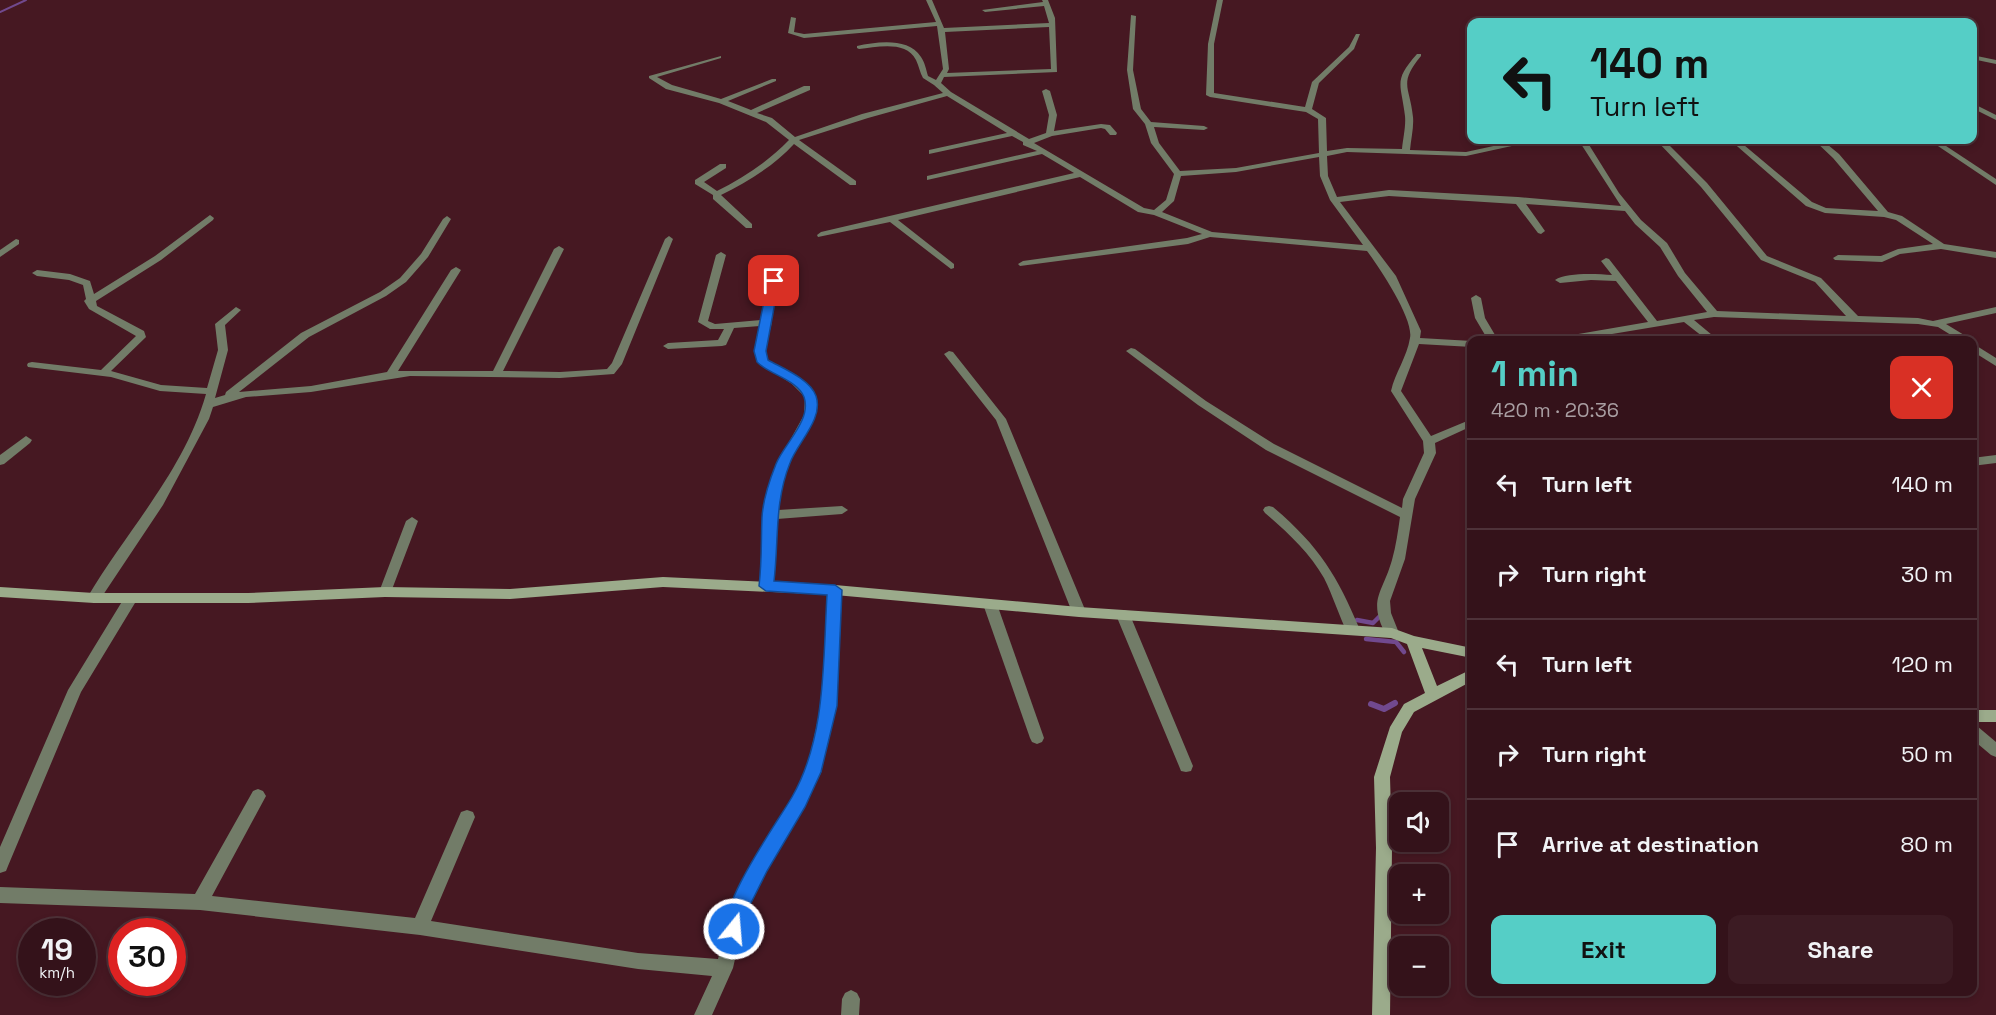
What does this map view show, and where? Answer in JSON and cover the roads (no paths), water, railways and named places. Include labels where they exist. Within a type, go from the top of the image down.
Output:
[{"type":"street","points":[[929,0],[941,27],[946,69],[937,83]]},
{"type":"street","points":[[1220,0],[1211,44],[1210,95],[1308,110],[1322,118],[1324,176],[1334,200],[1395,285],[1416,331],[1416,341],[1398,380],[1396,391],[1429,441],[1430,453],[1409,499],[1399,558],[1383,601],[1384,613],[1392,633]]},
{"type":"street","points":[[944,75],[1055,71],[1052,18],[1046,2],[985,10]]},
{"type":"street","points":[[1133,16],[1130,70],[1137,109],[1149,124],[1155,143],[1179,174]]},
{"type":"street","points":[[793,18],[792,33],[804,36],[941,27],[1052,26]]},
{"type":"street","points":[[1308,110],[1316,82],[1352,48],[1358,35]]},
{"type":"street","points":[[859,46],[905,47],[920,60],[925,77],[937,83],[948,94],[1011,134],[1141,210],[1156,213],[1210,234],[1369,248]]},
{"type":"street","points":[[1406,153],[1410,118],[1401,82],[1407,69],[1419,55]]},
{"type":"street","points":[[719,57],[651,77],[669,87],[722,101],[752,112],[780,127],[793,140],[853,183]]},
{"type":"street","points":[[1977,58],[1996,62]]},
{"type":"street","points":[[722,101],[774,80]]},
{"type":"street","points":[[752,112],[807,88]]},
{"type":"street","points":[[1046,91],[1053,116],[1050,134]]},
{"type":"street","points":[[717,194],[741,182],[782,152],[793,140],[883,110],[948,94]]},
{"type":"street","points":[[1977,108],[1996,118]]},
{"type":"street","points":[[1149,124],[1204,128]]},
{"type":"street","points":[[1026,143],[1050,134],[1101,126],[1107,127],[1113,133]]},
{"type":"street","points":[[932,153],[1011,134]]},
{"type":"street","points":[[1479,144],[1483,151]]},
{"type":"street","points":[[1179,174],[1236,170],[1355,150],[1466,154],[1513,144]]},
{"type":"street","points":[[1584,144],[1628,209],[1664,245],[1682,274],[1714,314]]},
{"type":"street","points":[[1664,144],[1704,185],[1764,258],[1818,280],[1855,319]]},
{"type":"street","points":[[1739,144],[1809,204],[1825,210],[1885,213],[1899,218],[1941,246]]},
{"type":"street","points":[[1822,144],[1836,156],[1885,213]]},
{"type":"street","points":[[1939,144],[1996,183]]},
{"type":"street","points":[[930,178],[1041,152]]},
{"type":"street","points":[[723,166],[698,182],[717,194],[716,197],[748,226]]},
{"type":"street","points":[[821,235],[1082,174]]},
{"type":"street","points":[[1156,213],[1170,201],[1179,174]]},
{"type":"street","points":[[1334,200],[1389,193],[1518,200],[1581,208],[1628,209]]},
{"type":"street","points":[[1518,200],[1540,231]]},
{"type":"street","points":[[89,301],[158,258],[210,218]]},
{"type":"street","points":[[208,405],[229,395],[305,335],[398,284],[425,255],[447,219]]},
{"type":"street","points":[[892,219],[951,266]]},
{"type":"street","points":[[1023,264],[1188,241],[1210,234]]},
{"type":"street","points":[[229,395],[309,389],[412,373],[597,373],[615,369],[669,239]]},
{"type":"street","points":[[0,254],[16,242]]},
{"type":"street","points":[[1838,258],[1882,259],[1898,252],[1941,246],[1996,255]]},
{"type":"street","points":[[496,374],[559,249]]},
{"type":"street","points":[[721,255],[703,322],[709,326],[766,322]]},
{"type":"street","points":[[766,586],[770,553],[769,515],[783,462],[808,420],[811,406],[810,395],[798,384],[763,362],[760,351],[777,260]]},
{"type":"street","points":[[1606,261],[1654,323]]},
{"type":"street","points":[[390,376],[456,270]]},
{"type":"street","points":[[38,273],[82,280],[87,283],[92,307],[141,335],[134,345],[103,373]]},
{"type":"street","points":[[1560,280],[1591,277],[1618,278]]},
{"type":"street","points":[[1476,298],[1480,318],[1491,336]]},
{"type":"street","points":[[93,598],[157,505],[194,439],[208,405],[223,350],[220,324],[236,310]]},
{"type":"street","points":[[1596,336],[1654,323],[1714,314],[1934,324],[1996,310]]},
{"type":"street","points":[[1686,319],[1708,336]]},
{"type":"street","points":[[1934,324],[1960,336]]},
{"type":"street","points":[[668,346],[722,343],[731,325]]},
{"type":"street","points":[[1416,341],[1467,344]]},
{"type":"street","points":[[1977,350],[1996,363]]},
{"type":"street","points":[[1131,351],[1202,403],[1270,447],[1406,515]]},
{"type":"street","points":[[949,354],[1001,419],[1079,612]]},
{"type":"street","points":[[32,365],[126,377],[160,388],[212,391]]},
{"type":"street","points":[[1429,441],[1467,424]]},
{"type":"street","points":[[0,461],[26,440]]},
{"type":"street","points":[[1977,461],[1996,459]]},
{"type":"street","points":[[769,515],[842,510]]},
{"type":"street","points":[[1269,510],[1298,533],[1316,554],[1333,580],[1353,630]]},
{"type":"street","points":[[385,592],[412,521]]},
{"type":"street","points":[[0,592],[93,598],[248,598],[385,592],[510,594],[663,582],[766,586],[1079,612],[1392,633],[1412,641],[1467,651]]},
{"type":"street","points":[[703,1015],[724,968],[738,910],[760,865],[799,801],[813,772],[828,706],[835,590]]},
{"type":"street","points":[[0,866],[75,690],[131,598]]},
{"type":"street","points":[[990,604],[1037,738]]},
{"type":"street","points":[[1123,615],[1186,766]]},
{"type":"street","points":[[1412,641],[1432,693]]},
{"type":"street","points":[[1381,1015],[1384,848],[1382,777],[1395,731],[1409,708],[1432,693],[1467,676]]},
{"type":"street","points":[[1977,716],[1996,716]]},
{"type":"street","points":[[1977,735],[1996,752]]},
{"type":"street","points":[[200,902],[258,796]]},
{"type":"street","points":[[420,927],[467,817]]},
{"type":"street","points":[[0,895],[200,902],[420,927],[638,961],[724,968]]},
{"type":"waterway","points":[[0,12],[26,0]]},
{"type":"waterway","points":[[1357,620],[1373,623],[1380,616]]},
{"type":"waterway","points":[[1366,639],[1396,642],[1404,652]]},
{"type":"waterway","points":[[1371,704],[1384,709],[1395,703]]}]
